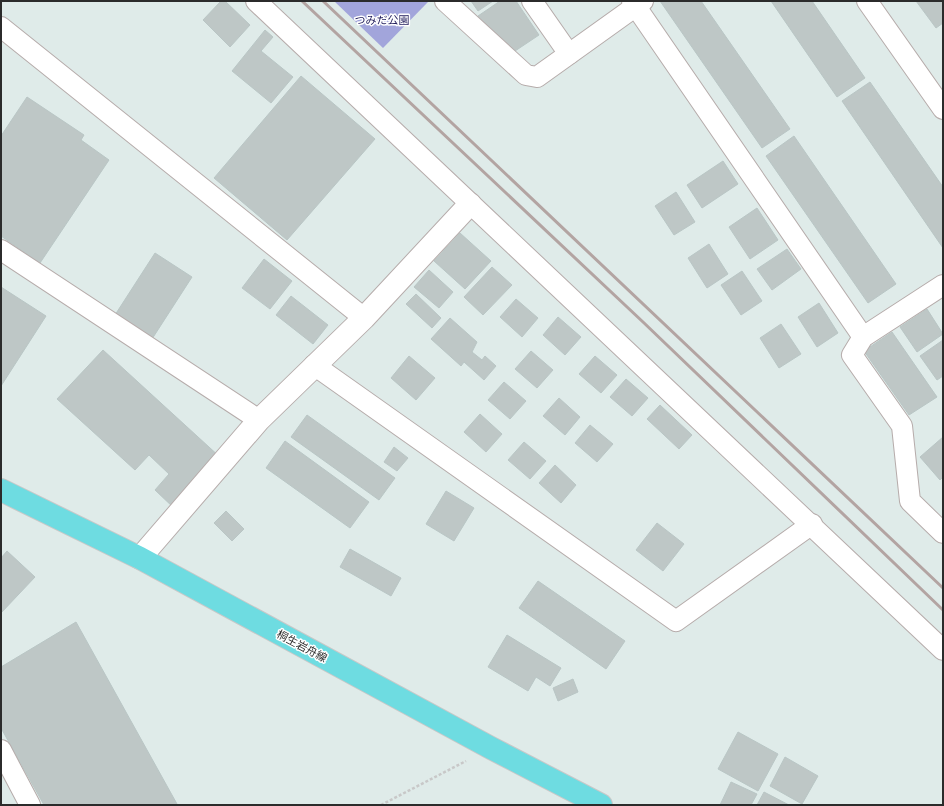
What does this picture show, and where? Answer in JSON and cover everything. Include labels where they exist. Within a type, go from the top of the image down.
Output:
[{"type":"main road","name":"桐生岩舟線","points":[[1,490],[140,558],[491,748],[601,805]]},
{"type":"street","points":[[256,1],[470,204],[812,524],[943,650]]},
{"type":"street","points":[[445,1],[526,75],[537,77],[637,3],[863,337]]},
{"type":"street","points":[[532,1],[569,54]]},
{"type":"street","points":[[867,1],[943,109]]},
{"type":"street","points":[[1,27],[364,318]]},
{"type":"street","points":[[140,558],[260,420],[314,365],[364,318],[470,204]]},
{"type":"street","points":[[1,250],[260,420]]},
{"type":"street","points":[[943,285],[863,337],[852,355],[902,426],[910,502],[943,533]]},
{"type":"street","points":[[314,365],[676,621],[812,524]]},
{"type":"street","points":[[1,750],[30,805]]},
{"type":"path","points":[[382,805],[491,748]]},
{"type":"green space","name":"つみだ公園","points":[[334,1],[427,1],[428,2],[383,48]]},
{"type":"building","points":[[221,1],[225,1],[250,25],[230,47],[203,20]]},
{"type":"building","points":[[471,1],[493,1],[478,11]]},
{"type":"building","points":[[500,1],[516,1],[539,35],[509,55],[484,26],[478,16]]},
{"type":"building","points":[[660,1],[701,1],[790,129],[762,148]]},
{"type":"building","points":[[771,1],[812,1],[865,78],[837,97]]},
{"type":"building","points":[[916,1],[943,1],[943,23],[936,28]]},
{"type":"building","points":[[265,30],[273,37],[261,51],[293,77],[271,103],[232,71]]},
{"type":"building","points":[[301,76],[375,139],[287,240],[214,178]]},
{"type":"building","points":[[870,82],[943,187],[943,248],[842,101]]},
{"type":"building","points":[[27,97],[84,135],[81,140],[109,160],[40,263],[1,236],[1,136]]},
{"type":"building","points":[[794,136],[896,284],[868,303],[766,156]]},
{"type":"building","points":[[723,161],[738,184],[702,208],[687,185]]},
{"type":"building","points":[[676,192],[695,222],[674,235],[655,206]]},
{"type":"building","points":[[757,208],[778,240],[750,259],[729,227]]},
{"type":"building","points":[[460,233],[491,261],[465,289],[434,261]]},
{"type":"building","points":[[709,244],[728,274],[707,288],[688,258]]},
{"type":"building","points":[[787,249],[801,269],[772,290],[757,269]]},
{"type":"building","points":[[155,253],[192,277],[152,339],[115,315]]},
{"type":"building","points":[[264,259],[292,281],[270,309],[242,288]]},
{"type":"building","points":[[492,267],[512,285],[483,315],[464,297]]},
{"type":"building","points":[[429,270],[453,292],[439,308],[414,287]]},
{"type":"building","points":[[742,271],[762,301],[741,315],[721,285]]},
{"type":"building","points":[[1,287],[46,316],[1,386]]},
{"type":"building","points":[[416,294],[441,318],[432,328],[406,304]]},
{"type":"building","points":[[291,296],[328,325],[313,344],[276,315]]},
{"type":"building","points":[[516,299],[538,318],[522,337],[500,317]]},
{"type":"building","points":[[819,303],[838,333],[817,347],[798,317]]},
{"type":"building","points":[[927,309],[943,334],[917,352],[900,327]]},
{"type":"building","points":[[558,317],[581,337],[565,355],[543,335]]},
{"type":"building","points":[[450,318],[477,342],[472,352],[482,360],[485,356],[496,366],[484,380],[464,362],[461,366],[431,339]]},
{"type":"building","points":[[781,324],[801,354],[779,368],[760,338]]},
{"type":"building","points":[[892,332],[937,397],[909,415],[864,351]]},
{"type":"building","points":[[943,340],[943,376],[937,380],[920,356]]},
{"type":"building","points":[[103,350],[221,458],[175,509],[155,490],[169,474],[149,455],[135,470],[57,399]]},
{"type":"building","points":[[531,351],[553,370],[537,388],[515,369]]},
{"type":"building","points":[[409,356],[435,378],[416,400],[391,378]]},
{"type":"building","points":[[595,356],[617,375],[601,393],[579,374]]},
{"type":"building","points":[[626,379],[648,398],[632,416],[610,397]]},
{"type":"building","points":[[504,382],[526,401],[510,419],[488,400]]},
{"type":"building","points":[[559,398],[580,417],[565,435],[543,416]]},
{"type":"building","points":[[660,405],[692,435],[679,449],[647,419]]},
{"type":"building","points":[[480,414],[502,434],[486,452],[464,432]]},
{"type":"building","points":[[307,415],[395,478],[379,500],[291,437]]},
{"type":"building","points":[[590,425],[613,444],[597,462],[575,443]]},
{"type":"building","points":[[943,437],[943,477],[940,480],[920,457]]},
{"type":"building","points":[[285,441],[369,502],[350,528],[266,468]]},
{"type":"building","points":[[524,442],[546,461],[530,479],[508,460]]},
{"type":"building","points":[[394,447],[408,458],[397,471],[384,462]]},
{"type":"building","points":[[555,465],[576,485],[561,503],[539,483]]},
{"type":"building","points":[[446,491],[474,508],[454,541],[426,524]]},
{"type":"building","points":[[226,511],[244,529],[232,541],[214,523]]},
{"type":"building","points":[[657,523],[684,544],[663,571],[636,550]]},
{"type":"building","points":[[350,549],[401,578],[391,596],[340,567]]},
{"type":"building","points":[[7,551],[35,577],[1,613],[1,558]]},
{"type":"building","points":[[538,581],[625,641],[606,669],[519,608]]},
{"type":"building","points":[[76,622],[177,804],[44,805],[1,728],[1,667]]},
{"type":"building","points":[[507,635],[561,668],[550,686],[536,677],[528,691],[488,667]]},
{"type":"building","points":[[573,679],[578,692],[558,701],[553,688]]},
{"type":"building","points":[[738,732],[778,754],[758,791],[718,769]]},
{"type":"building","points":[[785,757],[818,776],[802,804],[770,786]]},
{"type":"building","points":[[731,782],[757,794],[751,805],[720,805]]},
{"type":"building","points":[[764,792],[789,805],[757,805]]},
{"type":"railway","points":[[302,1],[643,322],[943,610]]},
{"type":"railway","points":[[323,1],[943,588]]}]
